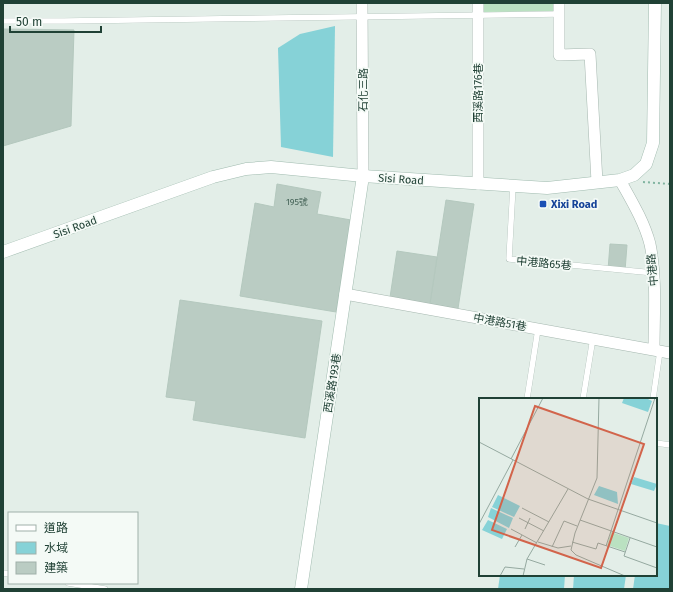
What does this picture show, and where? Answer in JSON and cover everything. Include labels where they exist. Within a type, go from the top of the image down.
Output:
[{"type":"street","name":"石化三路","points":[[362,3],[363,176]]},
{"type":"street","name":"西溪路176巷","points":[[478,3],[478,184]]},
{"type":"street","points":[[559,3],[559,55],[590,54],[597,182]]},
{"type":"street","name":"Sisi Road","points":[[3,252],[213,177],[246,169],[271,167],[363,176],[547,188],[620,180],[634,174],[646,164],[653,143],[655,3]]},
{"type":"street","name":"西溪路193巷","points":[[301,589],[363,176]]},
{"type":"street","name":"中港路","points":[[620,180],[639,215],[649,243],[654,273],[661,351]]},
{"type":"street","name":"中港路51巷","points":[[345,294],[661,351]]},
{"type":"lane","points":[[3,21],[362,18],[559,14]]},
{"type":"lane","name":"中港路65巷","points":[[513,186],[509,259],[654,273]]},
{"type":"lane","points":[[527,398],[538,329]]},
{"type":"lane","points":[[583,398],[593,338]]},
{"type":"lane","points":[[653,398],[661,351]]},
{"type":"lane","points":[[657,443],[670,445]]},
{"type":"lane","points":[[74,584],[105,589]]},
{"type":"green space","points":[[483,3],[555,3],[556,11],[483,12]]},
{"type":"water","points":[[335,26],[333,157],[281,147],[278,48],[300,34]]},
{"type":"water","points":[[657,523],[670,526],[670,589],[633,589],[635,576],[657,576]]},
{"type":"water","points":[[500,576],[565,576],[564,589],[498,589]]},
{"type":"water","points":[[574,576],[626,576],[624,589],[573,589]]},
{"type":"building","points":[[3,29],[74,30],[71,126],[3,146]]},
{"type":"building","points":[[277,184],[321,192],[317,214],[351,220],[336,312],[240,296],[255,203],[274,207]]},
{"type":"building","points":[[446,200],[474,204],[457,315],[429,310]]},
{"type":"building","points":[[610,244],[627,245],[625,271],[608,270]]},
{"type":"building","points":[[397,251],[437,257],[429,310],[389,304]]},
{"type":"building","points":[[180,300],[322,321],[305,438],[193,420],[196,401],[166,397]]},
{"type":"place","name":"Xixi Road","points":[[543,204]]}]
